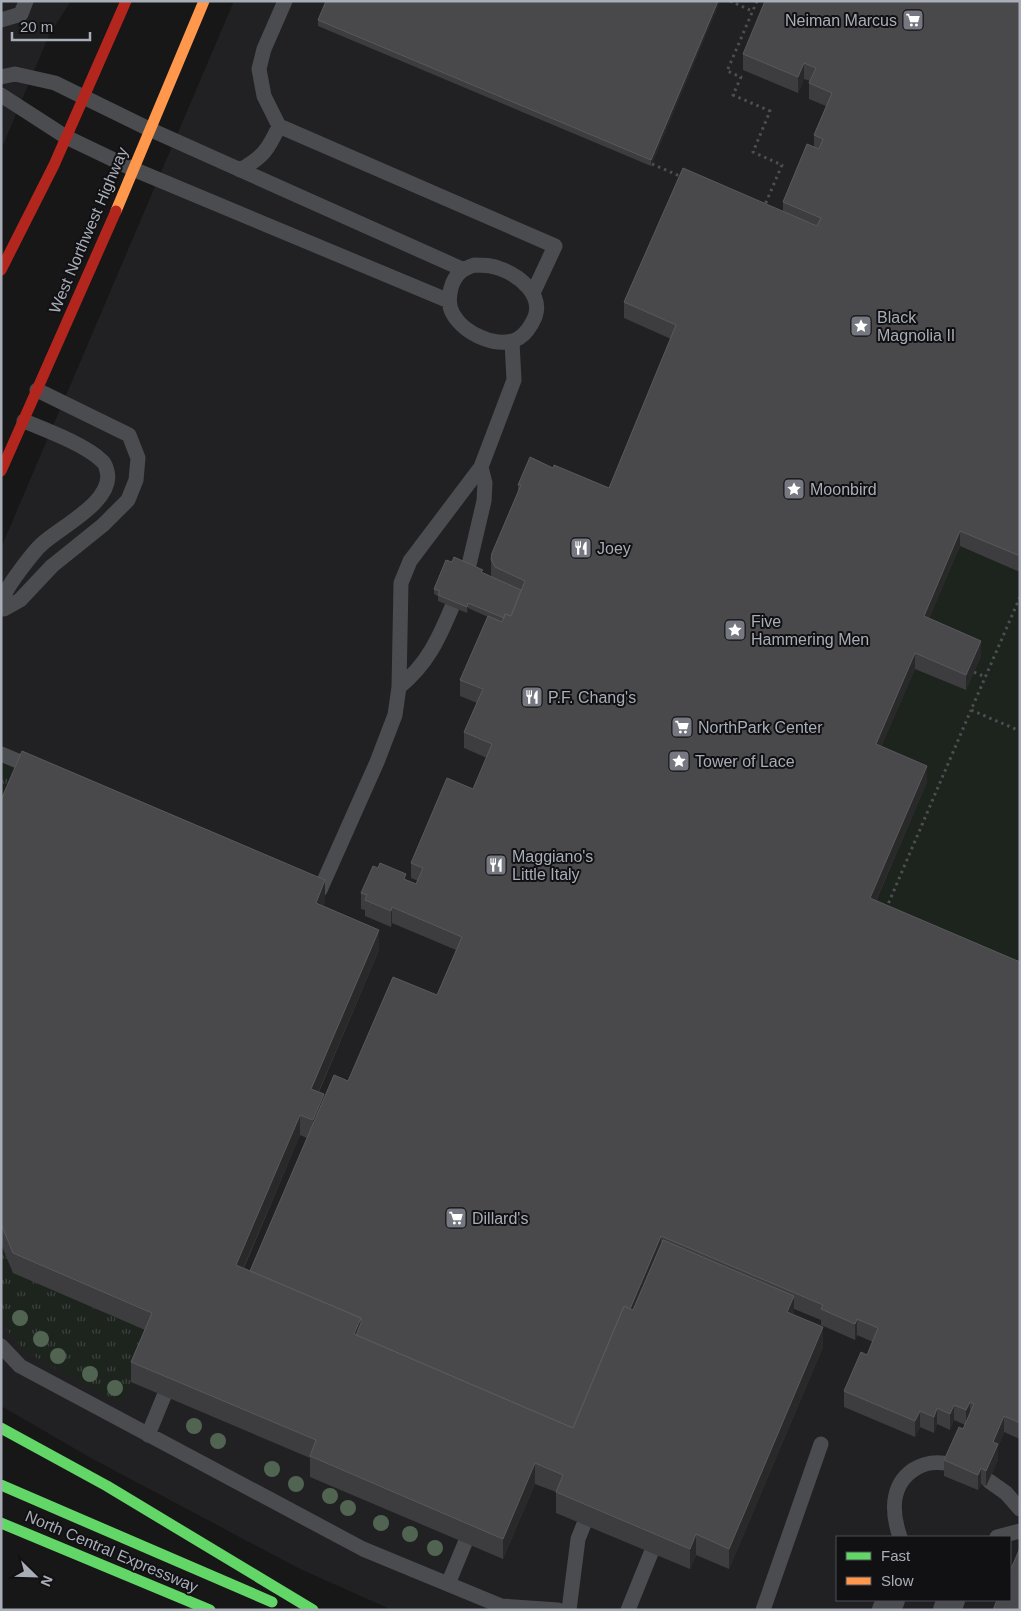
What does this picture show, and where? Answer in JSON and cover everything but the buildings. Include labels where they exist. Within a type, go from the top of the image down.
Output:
[{"type":"main road","points":[[1,270],[34,207],[126,1]]},
{"type":"main road","name":"West Northwest Highway","points":[[1,471],[204,1]]},
{"type":"main road","points":[[1,1428],[107,1486],[313,1610]]},
{"type":"main road","points":[[1,1485],[280,1606]]},
{"type":"main road","name":"North Central Expressway","points":[[1,1522],[210,1610]]},
{"type":"lane","points":[[1,20],[21,14],[26,1]]},
{"type":"lane","points":[[284,1],[264,49],[259,69],[264,96],[279,126],[555,246],[533,293]]},
{"type":"lane","points":[[1,78],[15,74],[55,83],[149,129],[462,269]]},
{"type":"lane","points":[[1,95],[66,137],[133,169],[449,301]]},
{"type":"lane","points":[[240,170],[258,160],[271,145],[279,126]]},
{"type":"lane","points":[[474,265],[501,268],[515,276],[533,293],[536,299],[537,310],[532,325],[525,334],[512,342],[490,340],[468,329],[453,314],[449,301],[454,279],[462,269],[474,265]]},
{"type":"lane","points":[[302,883],[320,890],[395,715],[400,687],[401,583],[410,561],[481,467],[514,380],[512,342]]},
{"type":"lane","points":[[3,614],[20,600],[52,566],[103,525],[128,500],[136,480],[138,458],[129,435],[37,390]]},
{"type":"lane","points":[[3,614],[5,592],[41,544],[95,502],[102,495],[108,482],[108,472],[104,462],[57,434],[24,421]]},
{"type":"lane","points":[[468,569],[484,501],[484,483],[481,467]]},
{"type":"lane","points":[[400,687],[414,675],[430,652],[442,631],[452,607]]},
{"type":"lane","points":[[1,754],[53,776]]},
{"type":"lane","points":[[1,1346],[20,1366],[362,1549],[501,1606],[558,1610]]},
{"type":"lane","points":[[148,1435],[164,1396]]},
{"type":"lane","points":[[763,1610],[821,1444]]},
{"type":"lane","points":[[900,1536],[895,1524],[894,1509],[900,1482],[907,1474],[920,1465],[939,1462],[950,1464]]},
{"type":"lane","points":[[988,1481],[1006,1493],[1020,1508]]},
{"type":"lane","points":[[569,1610],[578,1539],[584,1524]]},
{"type":"lane","points":[[1001,1536],[1020,1531]]},
{"type":"lane","points":[[448,1584],[465,1543]]},
{"type":"lane","points":[[628,1610],[651,1553]]},
{"type":"path","points":[[730,1],[752,12]]},
{"type":"path","points":[[757,1],[727,71],[741,77],[733,95],[770,111],[753,152],[782,165],[762,212]]},
{"type":"path","points":[[652,164],[686,179]]},
{"type":"path","points":[[886,910],[1020,596]]},
{"type":"path","points":[[974,672],[985,677]]},
{"type":"path","points":[[971,710],[1020,731]]},
{"type":"shaded area","points":[[1,1],[71,1],[49,35],[1,150]]},
{"type":"shaded area","points":[[234,1],[1020,1],[1020,1610],[392,1610],[298,1568],[91,1458],[1,1406],[1,548]]},
{"type":"green space","points":[[960,546],[1020,572],[1020,978],[870,914],[927,782],[876,760],[915,669],[966,690],[924,632]]},
{"type":"green space","points":[[1,762],[22,771],[1,821]]},
{"type":"green space","points":[[1,1244],[13,1273],[152,1333],[122,1404],[43,1362],[22,1348],[7,1330],[1,1320]]},
{"type":"traffic: fast","points":[[1,1428],[107,1486],[313,1610]]},
{"type":"traffic: fast","points":[[1,1485],[272,1602]]},
{"type":"traffic: fast","points":[[1,1523],[210,1610]]},
{"type":"traffic: slow","points":[[116,211],[204,1]]},
{"type":"traffic: jam","points":[[1,270],[54,165],[126,1]]},
{"type":"traffic: jam","points":[[1,471],[116,211]]},
{"type":"place","name":"Neiman Marcus","points":[[913,20]]},
{"type":"place","name":"Black Magnolia II","points":[[861,326]]},
{"type":"place","name":"Moonbird","points":[[794,489]]},
{"type":"place","name":"Joey","points":[[581,548]]},
{"type":"place","name":"Five Hammering Men","points":[[735,630]]},
{"type":"place","name":"P.F. Chang's","points":[[532,697]]},
{"type":"place","name":"NorthPark Center","points":[[682,727]]},
{"type":"place","name":"Tower of Lace","points":[[679,761]]},
{"type":"place","name":"Maggiano's Little Italy","points":[[496,865]]},
{"type":"place","name":"Dillard's","points":[[456,1218]]}]
